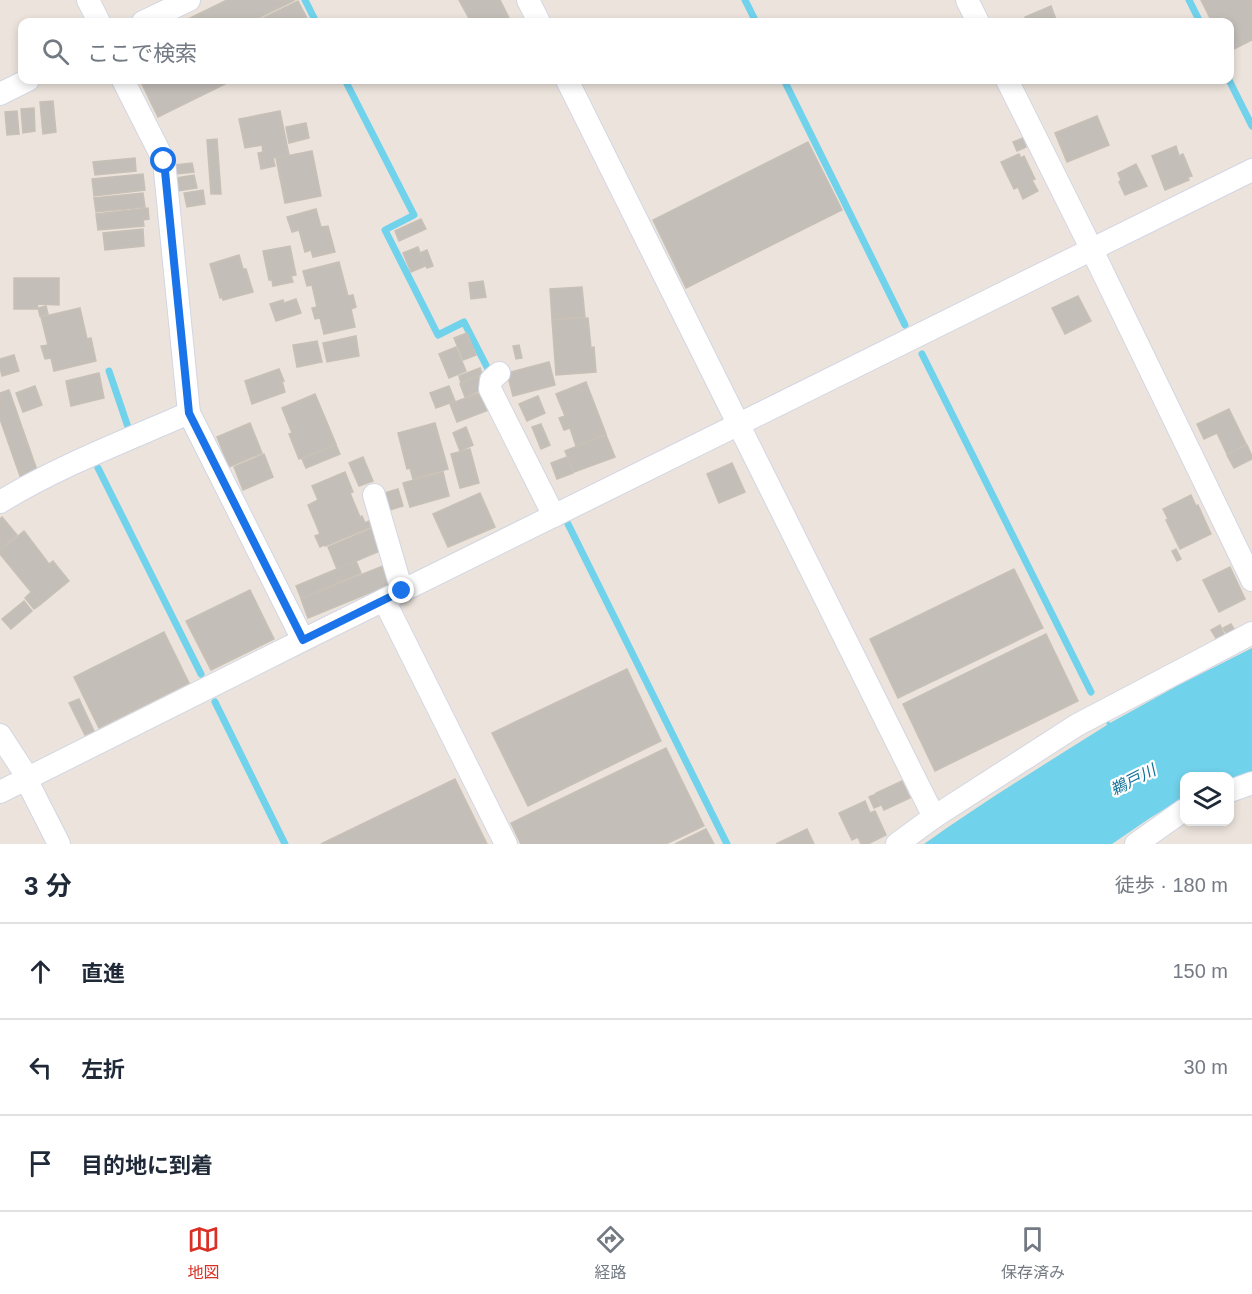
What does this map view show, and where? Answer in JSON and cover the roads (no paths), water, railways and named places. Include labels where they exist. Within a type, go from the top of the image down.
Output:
[{"type":"street","points":[[87,0],[97,18]]},
{"type":"street","points":[[151,18],[189,0]]},
{"type":"street","points":[[528,0],[537,18]]},
{"type":"street","points":[[967,0],[976,18]]},
{"type":"street","points":[[0,94],[20,84]]},
{"type":"street","points":[[125,84],[164,161],[189,413],[303,640]]},
{"type":"street","points":[[569,84],[934,817]]},
{"type":"street","points":[[1009,84],[1252,580]]},
{"type":"street","points":[[0,792],[1252,170]]},
{"type":"street","points":[[499,373],[491,380],[490,389],[554,516]]},
{"type":"street","points":[[0,502],[22,488],[72,464],[189,413]]},
{"type":"street","points":[[374,495],[393,595],[506,844]]},
{"type":"street","points":[[897,844],[934,817],[1077,725],[1252,633]]},
{"type":"street","points":[[0,735],[27,778],[59,844]]},
{"type":"street","points":[[1234,790],[1252,783]]},
{"type":"street","points":[[1136,844],[1180,813]]},
{"type":"water","name":"鵜戸川","points":[[1252,648],[1252,772],[1234,779],[1234,772],[1180,772],[1180,799],[1112,844],[924,844],[991,798],[1107,725],[1106,722],[1110,723]]},
{"type":"waterway","points":[[305,0],[314,18]]},
{"type":"waterway","points":[[745,0],[754,18]]},
{"type":"waterway","points":[[1189,0],[1198,18]]},
{"type":"waterway","points":[[347,84],[414,215],[385,230],[438,335],[464,322],[489,371]]},
{"type":"waterway","points":[[786,84],[905,325]]},
{"type":"waterway","points":[[1231,84],[1252,126]]},
{"type":"waterway","points":[[922,354],[1091,692]]},
{"type":"waterway","points":[[109,371],[129,430]]},
{"type":"waterway","points":[[98,468],[201,674]]},
{"type":"waterway","points":[[568,524],[727,844]]},
{"type":"waterway","points":[[215,702],[285,844]]}]
